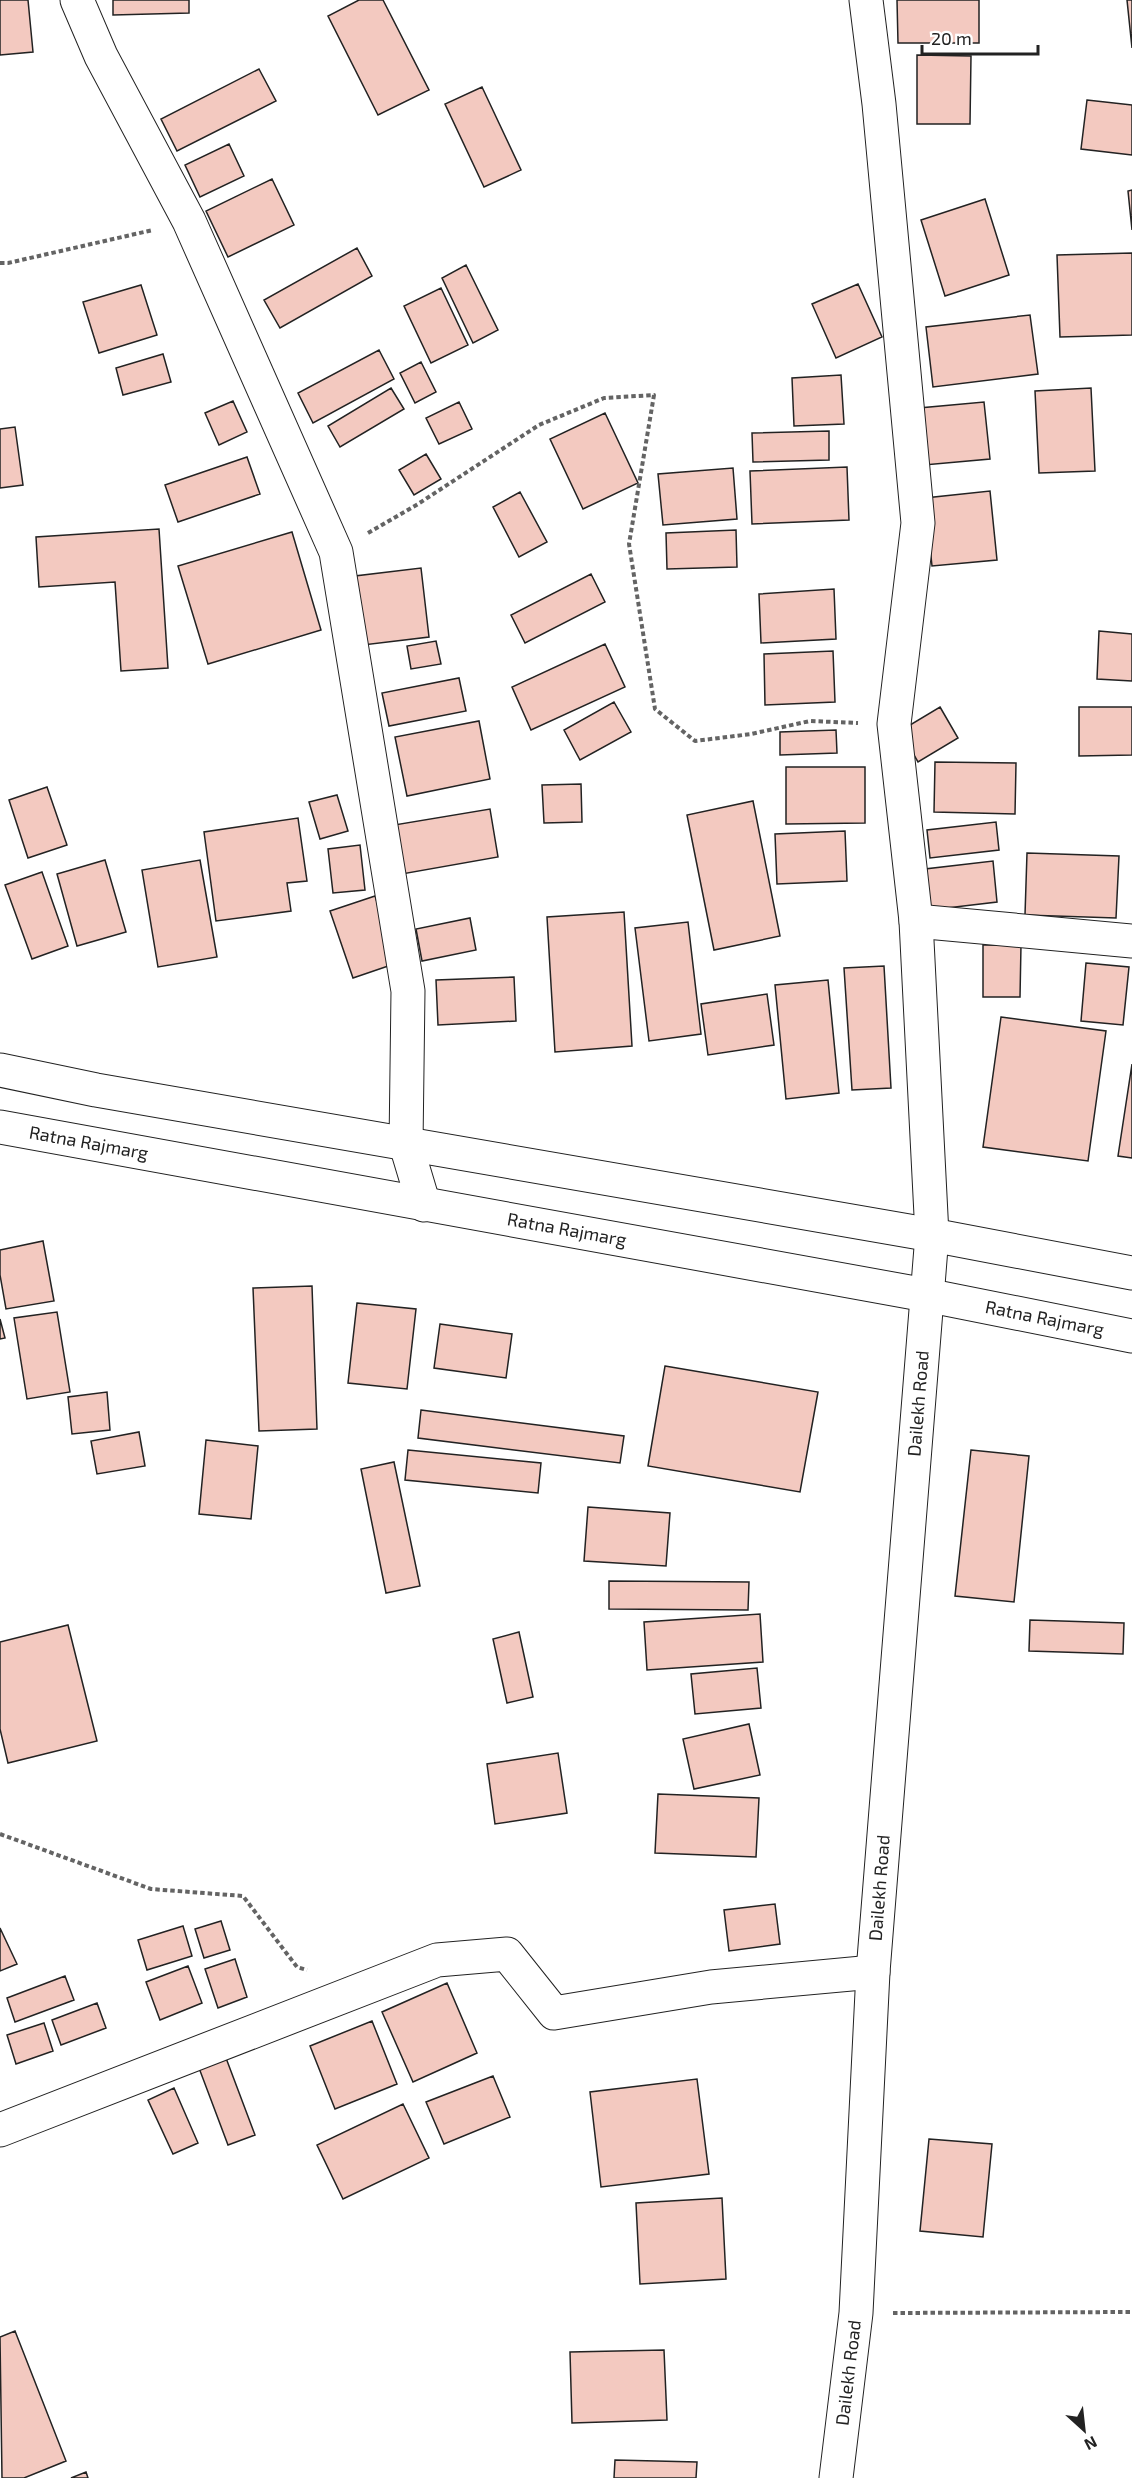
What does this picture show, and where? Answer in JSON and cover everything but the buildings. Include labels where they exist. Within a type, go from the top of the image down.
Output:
[{"type":"street","points":[[77,0],[101,56],[189,221],[336,552],[408,991],[406,1145],[424,1205]]},
{"type":"street","name":"Dailekh Road","points":[[836,2478],[856,2313],[873,1972],[932,1235],[916,921],[894,724],[918,524],[880,115],[866,0]]},
{"type":"street","points":[[916,921],[1132,941]]},
{"type":"street","points":[[0,1070],[96,1090],[932,1235],[1132,1273]]},
{"type":"street","name":"Ratna Rajmarg","points":[[0,1127],[926,1295],[1132,1336]]},
{"type":"street","points":[[0,2130],[437,1960],[507,1954],[554,2013],[711,1987],[873,1972]]},
{"type":"path","points":[[0,263],[189,221]]},
{"type":"path","points":[[336,552],[418,504],[539,425],[604,398],[654,395],[629,544],[655,709],[695,741],[751,734],[810,721],[894,724]]},
{"type":"path","points":[[0,1834],[152,1888],[243,1896],[297,1966],[368,1988]]},
{"type":"path","points":[[856,2313],[1132,2312]]}]
